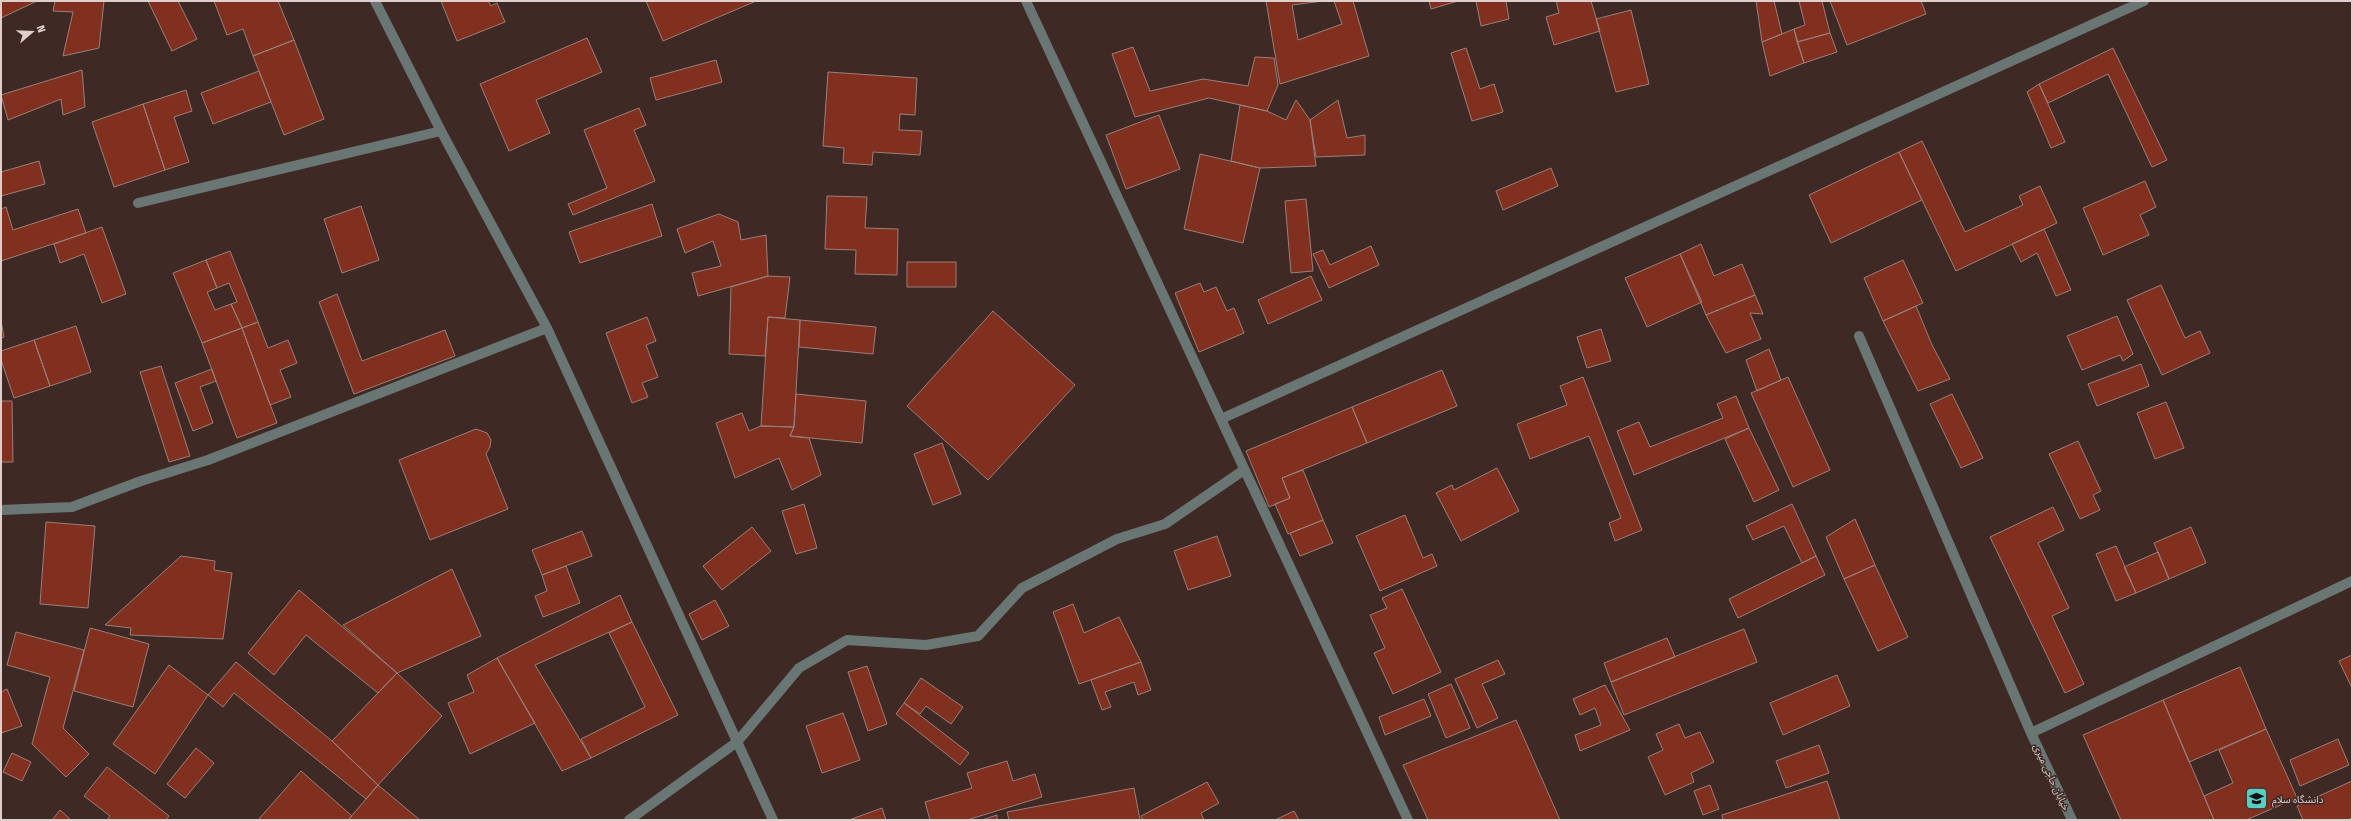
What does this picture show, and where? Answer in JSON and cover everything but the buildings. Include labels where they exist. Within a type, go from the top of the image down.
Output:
[{"type":"street","points":[[375,1],[441,131],[547,328],[773,820]]},
{"type":"street","points":[[1026,1],[1408,820]]},
{"type":"street","points":[[1221,419],[2144,1]]},
{"type":"street","points":[[138,202],[441,131]]},
{"type":"street","points":[[1,510],[72,507],[140,482],[208,460],[547,328]]},
{"type":"street","name":"خیابان حاجی میری","points":[[1859,336],[2031,733],[2072,820]]},
{"type":"street","points":[[629,820],[737,742],[799,668],[848,640],[926,645],[978,636],[1022,588],[1117,539],[1165,524],[1244,470]]},
{"type":"street","points":[[2031,733],[2352,581]]},
{"type":"place","name":"دانشگاه سلام","points":[[2256,799]]}]
